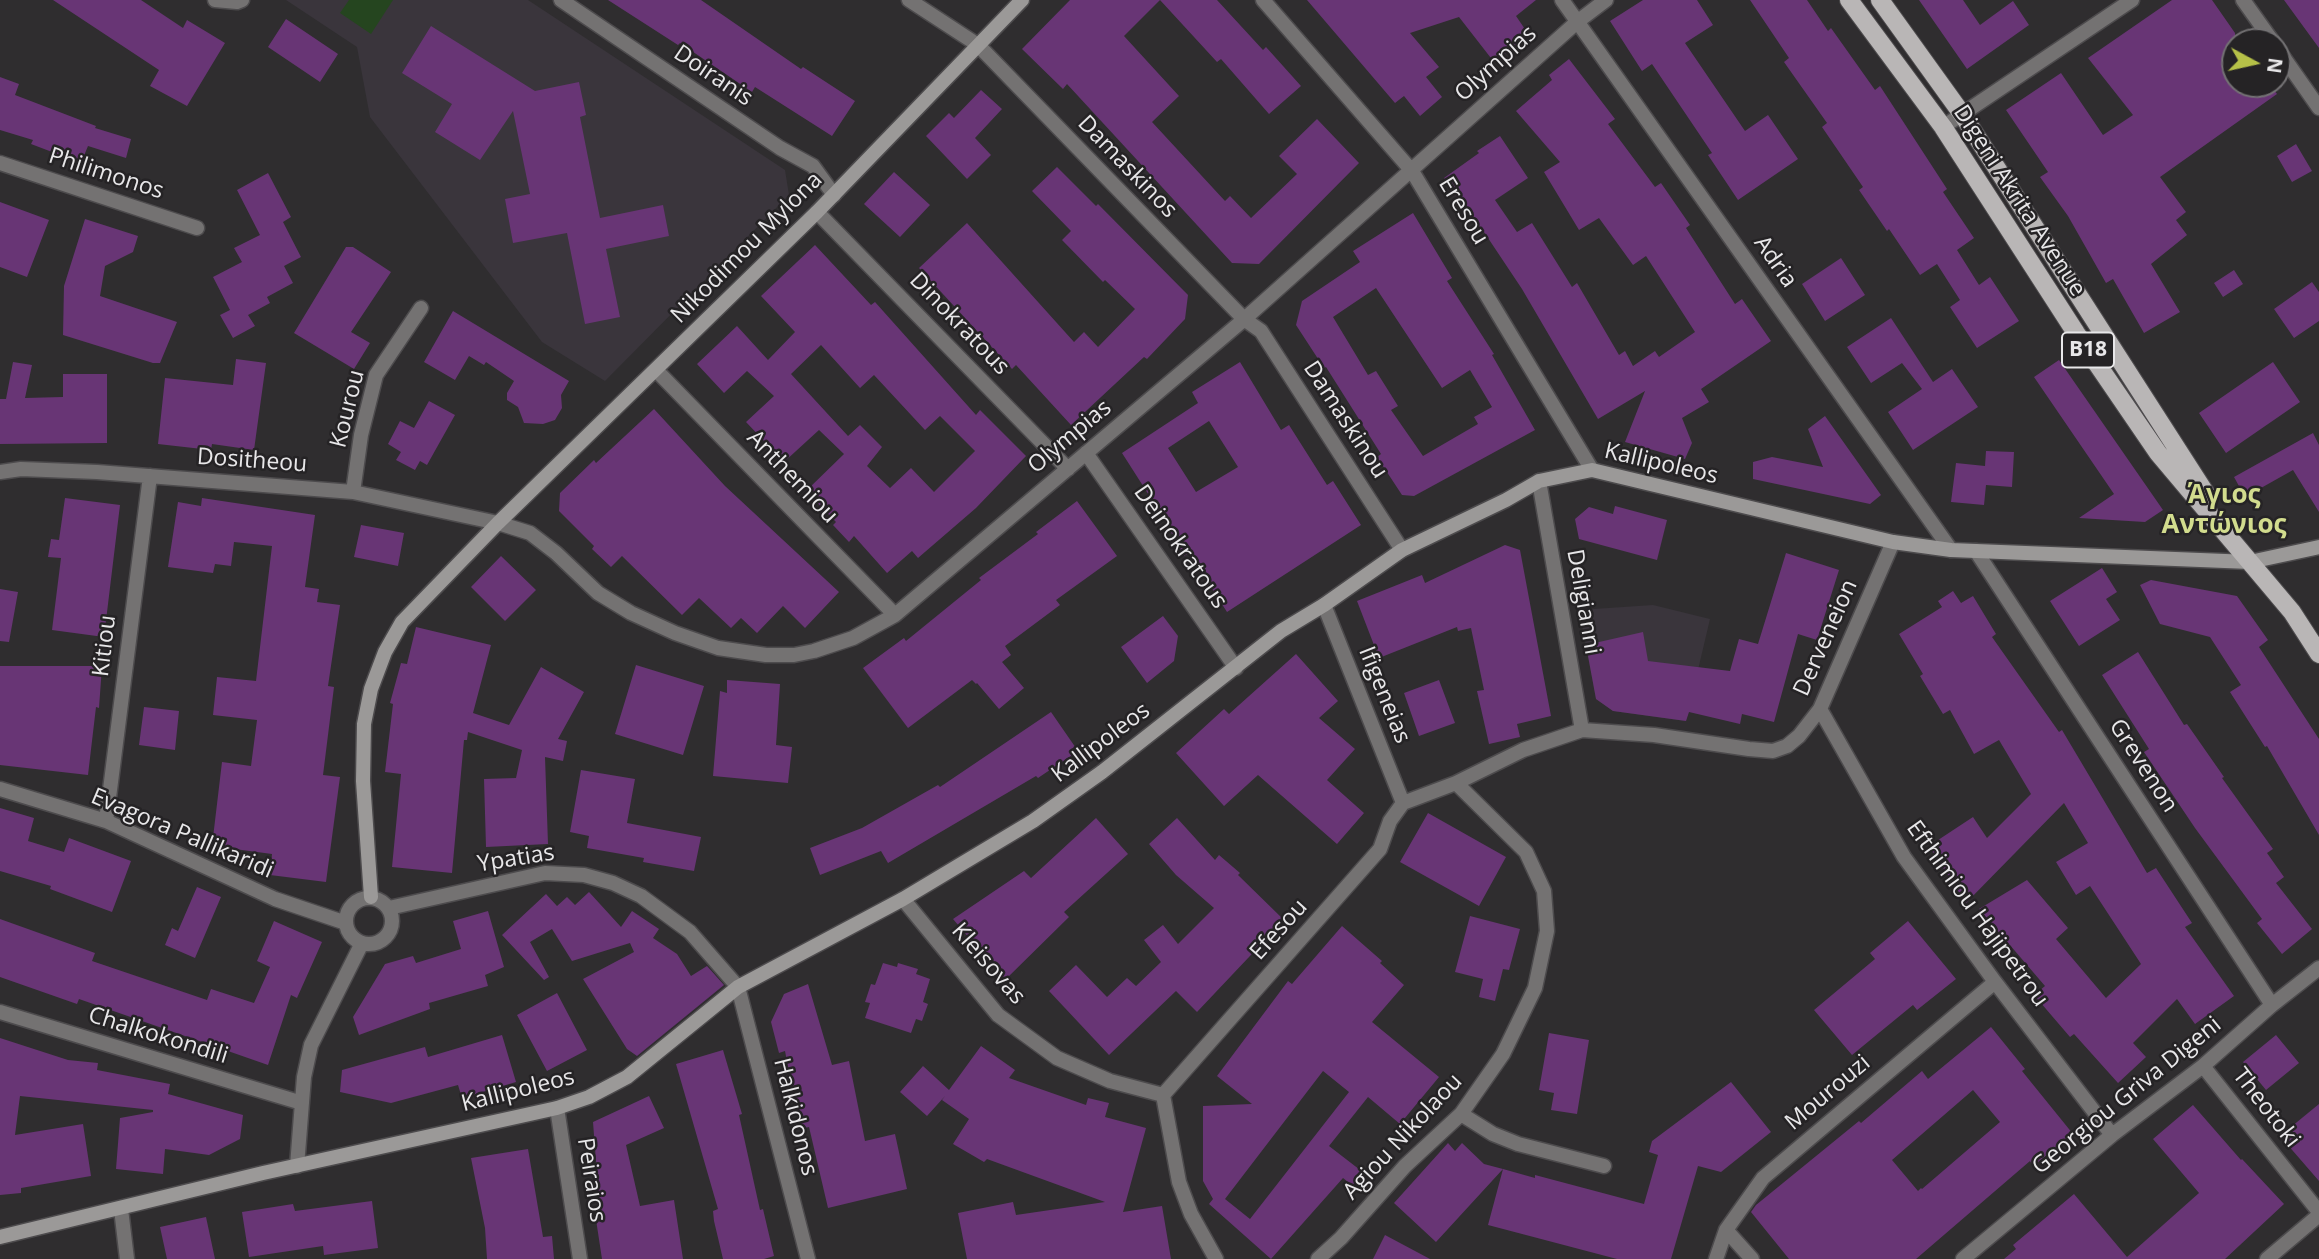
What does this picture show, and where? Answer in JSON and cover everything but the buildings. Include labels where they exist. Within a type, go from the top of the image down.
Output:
[{"type":"main road","name":"Nikodimou Mylona","points":[[371,897],[363,781],[364,724],[371,689],[385,652],[402,622],[498,523],[834,195],[1023,0]]},
{"type":"main road","name":"Digeni Akrita Avenue","points":[[1849,0],[1943,127],[2158,453],[2250,562]]},
{"type":"main road","name":"Digeni Akrita Avenue","points":[[1880,0],[1974,132],[2250,562]]},
{"type":"main road","name":"Kallipoleos","points":[[0,1237],[296,1166],[557,1108],[589,1097],[627,1077],[738,987],[903,899],[1033,821],[1112,764],[1281,631],[1324,605],[1402,550],[1506,500],[1539,481],[1592,470],[1892,542],[1951,550],[2250,562],[2319,547]]},
{"type":"main road","name":"B18","points":[[2250,562],[2292,612],[2319,653]]},
{"type":"street","points":[[215,0],[243,0]]},
{"type":"street","name":"Doiranis","points":[[561,0],[749,128],[813,166],[834,195]]},
{"type":"street","name":"Damaskinos","points":[[909,0],[978,45],[1244,319]]},
{"type":"street","name":"Eresou","points":[[1263,0],[1412,171],[1592,470]]},
{"type":"street","name":"Adria","points":[[1562,0],[1951,550]]},
{"type":"street","name":"Olympias","points":[[498,523],[530,533],[556,553],[598,593],[631,613],[675,633],[718,648],[766,655],[794,655],[853,638],[895,615],[1068,469],[1244,319],[1577,22],[1606,0]]},
{"type":"street","points":[[1943,127],[2132,0]]},
{"type":"street","points":[[2244,0],[2263,28]]},
{"type":"street","points":[[2291,68],[2319,108]]},
{"type":"street","points":[[1974,132],[1975,118],[1982,100]]},
{"type":"street","name":"Philimonos","points":[[0,163],[197,228]]},
{"type":"street","name":"Dinokratous","points":[[817,212],[1068,469]]},
{"type":"street","name":"Kourou","points":[[353,492],[361,435],[376,375],[421,308]]},
{"type":"street","name":"Damaskinou","points":[[1244,319],[1261,331],[1402,550]]},
{"type":"street","name":"Anthemiou","points":[[656,370],[895,615]]},
{"type":"street","name":"Deinokratous","points":[[1086,453],[1236,668]]},
{"type":"street","name":"Dositheou","points":[[0,472],[21,469],[150,476],[353,492],[498,523]]},
{"type":"street","name":"Kitiou","points":[[106,821],[150,476]]},
{"type":"street","name":"Deligianni","points":[[1539,481],[1582,730]]},
{"type":"street","name":"Derveneion","points":[[1582,730],[1654,735],[1773,751],[1787,746],[1799,736],[1820,709],[1892,542]]},
{"type":"street","name":"Grevenon","points":[[1976,551],[2272,1005]]},
{"type":"street","name":"Ifigeneias","points":[[1324,605],[1403,803]]},
{"type":"street","name":"Efthimiou Hajipetrou","points":[[1820,709],[1904,857],[2112,1135]]},
{"type":"street","points":[[1403,803],[1456,783],[1523,750],[1582,730]]},
{"type":"street","name":"Agiou Nikolaou","points":[[1318,1259],[1341,1238],[1405,1166],[1461,1114],[1503,1054],[1535,988],[1547,932],[1544,891],[1526,852],[1456,783]]},
{"type":"street","name":"Evagora Pallikaridi","points":[[0,789],[106,821],[275,899],[346,923]]},
{"type":"street","name":"Efesou","points":[[1163,1095],[1380,849],[1390,821],[1403,803]]},
{"type":"street","name":"Ypatias","points":[[389,908],[545,873],[584,875],[613,883],[641,896],[690,932],[738,987]]},
{"type":"street","points":[[371,897],[389,908],[393,922],[387,935],[376,943],[362,943],[351,935],[346,923],[350,907],[363,898],[371,897]]},
{"type":"street","name":"Kleisovas","points":[[903,899],[998,1015],[1057,1058],[1110,1081],[1163,1095]]},
{"type":"street","points":[[296,1166],[310,1045],[362,943]]},
{"type":"street","name":"Georgiou Griva Digeni","points":[[1963,1259],[2112,1135],[2203,1066],[2319,968]]},
{"type":"street","name":"Mourouzi","points":[[1716,1259],[1726,1230],[1763,1178],[1995,982]]},
{"type":"street","name":"Halkidonos","points":[[738,987],[808,1259]]},
{"type":"street","name":"Chalkokondili","points":[[0,1012],[302,1103]]},
{"type":"street","name":"Theotoki","points":[[2203,1066],[2319,1214]]},
{"type":"street","points":[[1163,1095],[1179,1182],[1191,1214],[1216,1259]]},
{"type":"street","name":"Peiraios","points":[[557,1108],[580,1259]]},
{"type":"street","points":[[1461,1114],[1493,1134],[1518,1144],[1604,1166]]},
{"type":"street","points":[[121,1209],[127,1259]]},
{"type":"street","points":[[2267,1259],[2319,1214]]},
{"type":"street","points":[[1726,1230],[1752,1259]]},
{"type":"shaded area","points":[[286,0],[528,0],[785,170],[789,195],[605,381],[542,342],[370,117],[357,47]]},
{"type":"shaded area","points":[[1653,605],[1710,619],[1686,721],[1613,711],[1596,699],[1579,610]]},
{"type":"green space","points":[[349,0],[393,0],[371,34],[340,13]]},
{"type":"district","name":"Άγιος Αντώνιος","points":[[2224,511]]}]
